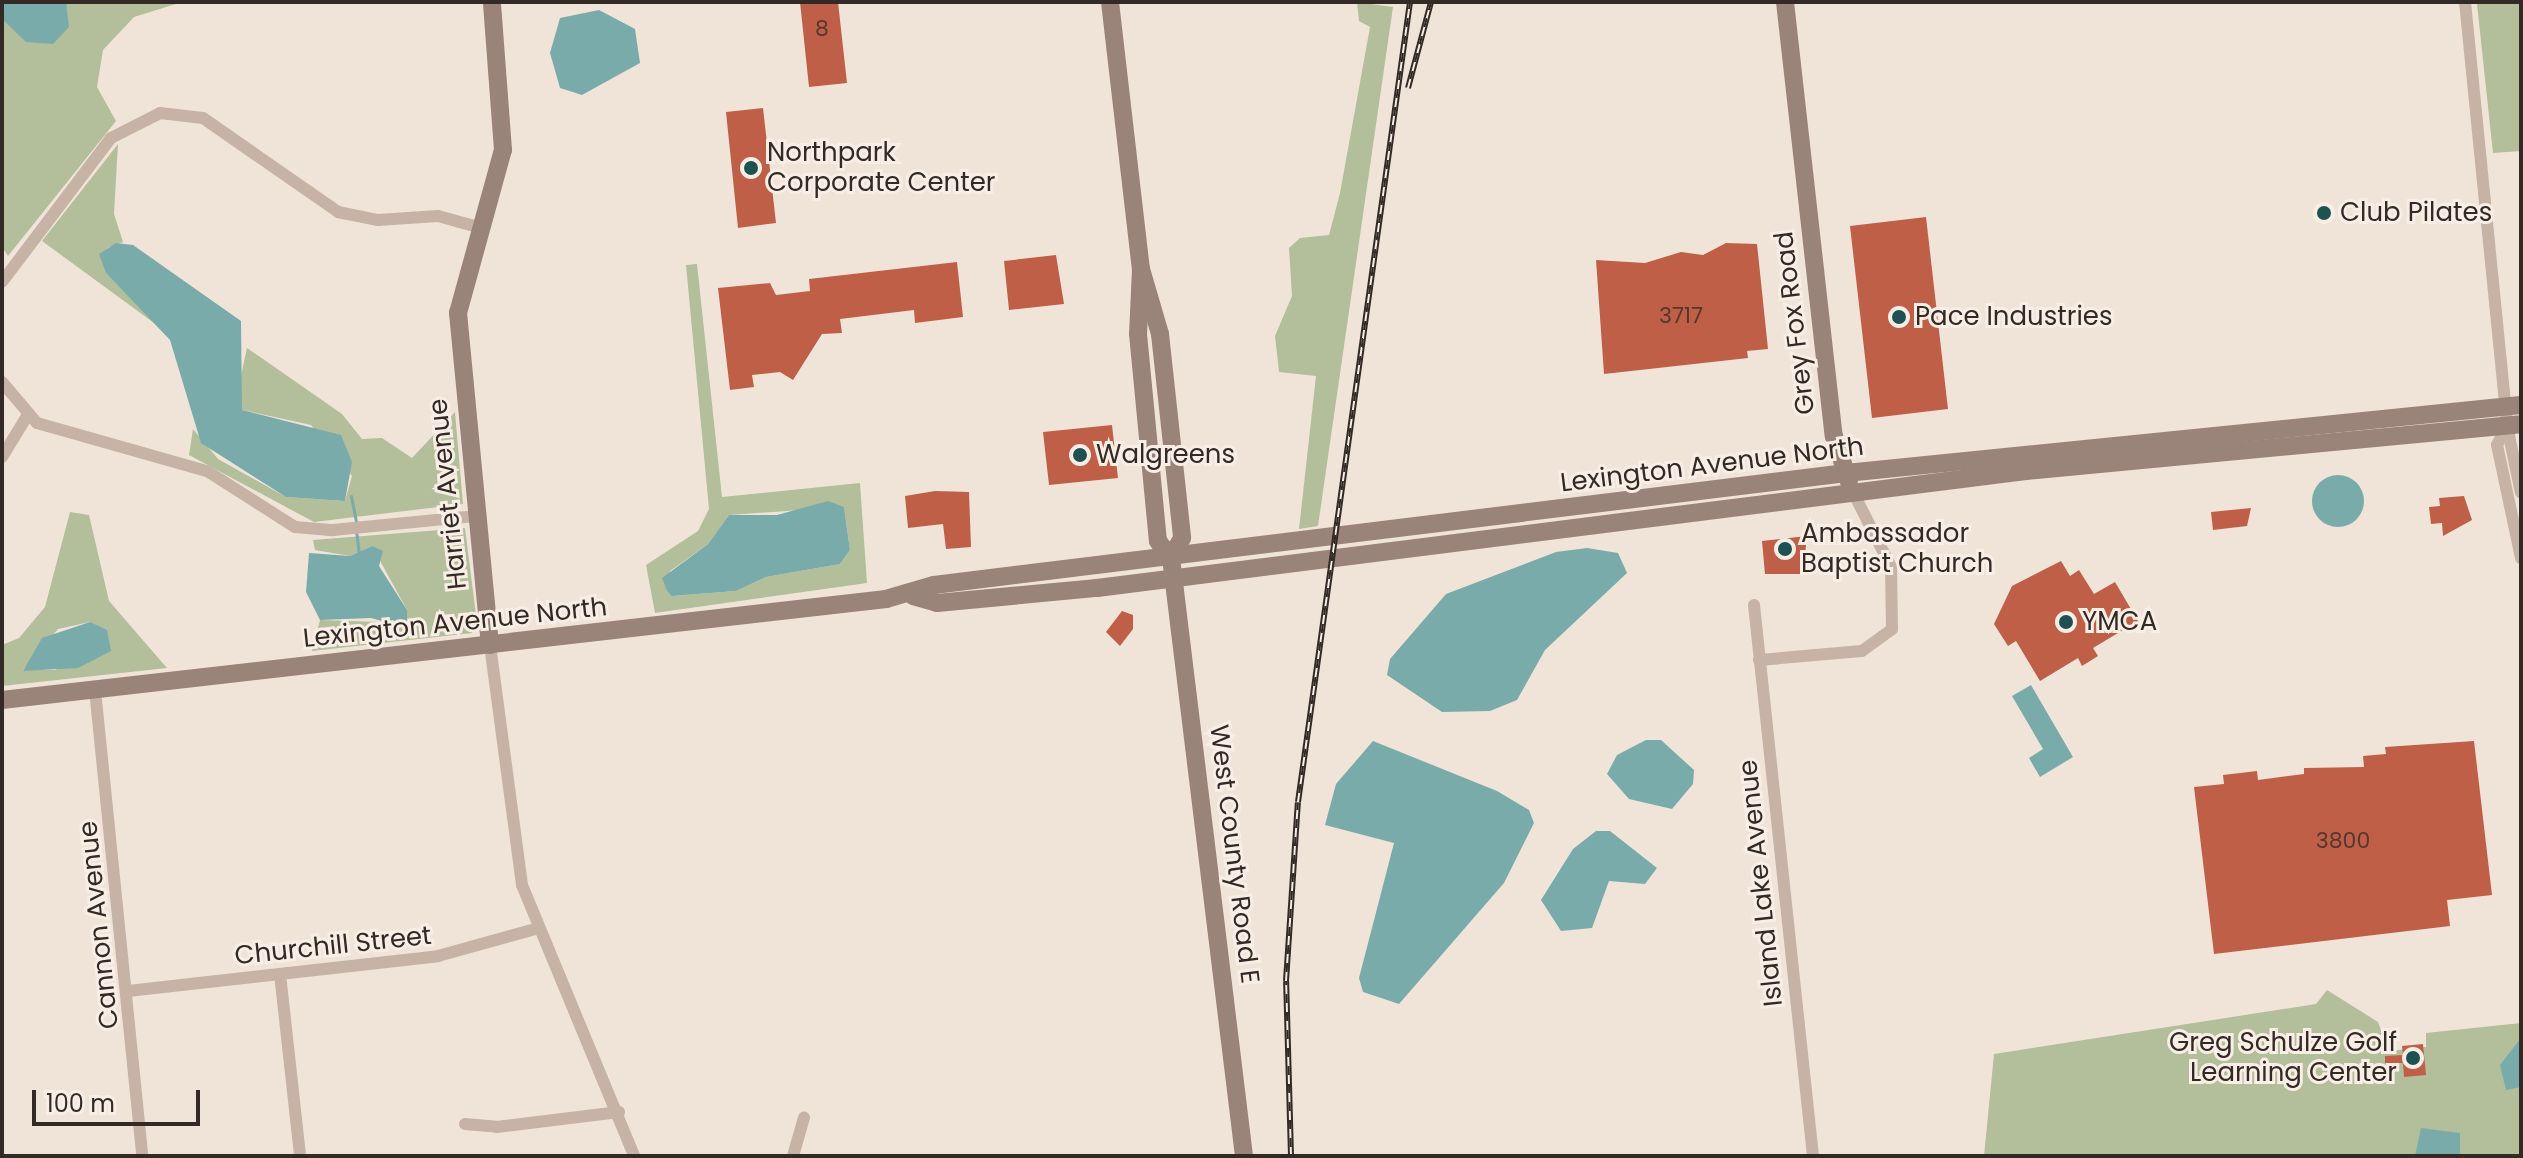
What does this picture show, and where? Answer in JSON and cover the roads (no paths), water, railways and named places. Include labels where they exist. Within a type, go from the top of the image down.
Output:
[{"type":"main road","name":"Harriet Avenue","points":[[490,645],[458,313],[505,124],[492,2]]},
{"type":"main road","name":"West County Road E","points":[[1110,2],[1141,269],[1138,334],[1157,526],[1171,558],[1244,1156]]},
{"type":"main road","name":"Grey Fox Road","points":[[1785,2],[1834,436],[1853,492]]},
{"type":"main road","name":"Lexington Avenue North","points":[[2,700],[913,596],[934,585],[1846,473],[2514,406]]},
{"type":"main road","name":"Lexington Avenue North","points":[[913,596],[937,603],[1173,580],[1853,492],[2514,425]]},
{"type":"street","points":[[2465,2],[2514,406],[2521,493]]},
{"type":"street","points":[[2,282],[111,138],[160,113],[203,118],[338,212],[378,220],[438,216],[478,227]]},
{"type":"street","points":[[2,382],[27,416],[70,437],[207,471],[295,527],[333,530],[477,516]]},
{"type":"street","points":[[2,457],[27,416]]},
{"type":"street","points":[[2514,425],[2497,445],[2521,558]]},
{"type":"street","name":"Grey Fox Road","points":[[1759,660],[1862,651],[1892,629],[1891,567],[1853,492]]},
{"type":"street","name":"Island Lake Avenue","points":[[1754,605],[1813,1156]]},
{"type":"street","name":"Harriet Avenue","points":[[490,645],[510,830],[539,928],[619,1112],[634,1156]]},
{"type":"street","name":"Cannon Avenue","points":[[95,690],[128,991],[142,1156]]},
{"type":"street","name":"Churchill Street","points":[[128,991],[466,952],[539,928]]},
{"type":"street","points":[[280,974],[300,1156]]},
{"type":"street","points":[[465,1124],[619,1112]]},
{"type":"street","points":[[793,1156],[804,1118]]},
{"type":"water","points":[[2,2],[66,2],[69,27],[53,44],[26,42],[2,19]]},
{"type":"water","points":[[599,10],[635,29],[640,63],[582,95],[560,88],[550,53],[560,18]]},
{"type":"water","points":[[116,243],[133,245],[241,321],[242,410],[341,435],[352,462],[345,501],[286,497],[201,443],[170,340],[106,273],[99,254]]},
{"type":"water","points":[[2338,475],[2356,483],[2364,501],[2356,519],[2338,527],[2320,519],[2312,501],[2320,483]]},
{"type":"water","points":[[828,501],[844,507],[850,550],[840,564],[766,577],[736,591],[672,596],[667,591],[662,578],[708,544],[729,515],[777,515]]},
{"type":"water","points":[[372,546],[383,551],[379,566],[407,610],[407,628],[371,618],[320,620],[306,592],[309,553],[350,556]]},
{"type":"water","points":[[1587,548],[1618,553],[1627,573],[1545,650],[1517,700],[1490,711],[1442,712],[1387,675],[1390,659],[1446,594],[1556,552]]},
{"type":"water","points":[[90,622],[107,630],[111,651],[78,668],[23,671],[42,638]]},
{"type":"water","points":[[2031,685],[2073,757],[2040,777],[2029,758],[2043,749],[2012,696]]},
{"type":"water","points":[[1646,740],[1661,740],[1694,770],[1693,784],[1672,809],[1629,799],[1607,774],[1617,755]]},
{"type":"water","points":[[1373,741],[1497,791],[1529,810],[1534,823],[1504,883],[1399,1004],[1363,992],[1359,978],[1394,843],[1325,825],[1336,784]]},
{"type":"water","points":[[1596,831],[1610,831],[1657,868],[1645,884],[1609,881],[1592,928],[1561,931],[1541,900],[1573,849]]},
{"type":"water","points":[[2521,1038],[2521,1087],[2506,1090],[2500,1065]]},
{"type":"water","points":[[2421,1128],[2460,1133],[2460,1156],[2415,1156]]},
{"type":"waterway","points":[[351,496],[356,522]]},
{"type":"waterway","points":[[356,530],[359,554]]},
{"type":"railway","points":[[1291,1156],[1286,981],[1298,802],[1410,2]]},
{"type":"railway","points":[[1408,88],[1431,2]]},
{"type":"place","name":"Northpark Corporate Center","points":[[751,168]]},
{"type":"place","name":"Club Pilates","points":[[2324,213]]},
{"type":"place","name":"Pace Industries","points":[[1899,317]]},
{"type":"place","name":"Walgreens","points":[[1080,455]]},
{"type":"place","name":"Ambassador Baptist Church","points":[[1785,549]]},
{"type":"place","name":"YMCA","points":[[2066,622]]},
{"type":"place","name":"Greg Schulze Golf Learning Center","points":[[2413,1058]]}]
